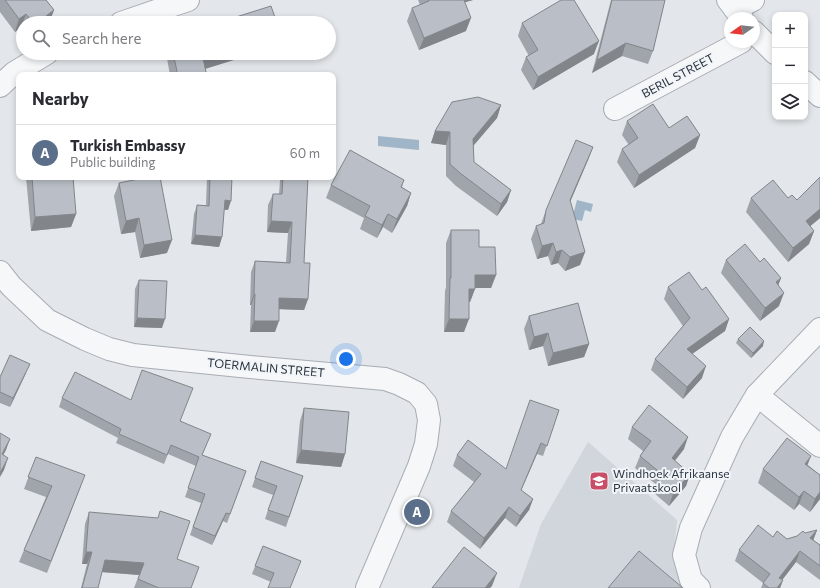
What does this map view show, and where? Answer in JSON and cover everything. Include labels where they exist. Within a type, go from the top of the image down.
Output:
[{"type":"street","points":[[141,16],[188,0]]},
{"type":"street","name":"BERIL STREET","points":[[615,110],[724,35]]},
{"type":"street","points":[[760,37],[772,50]]},
{"type":"street","points":[[0,86],[14,73],[35,60]]},
{"type":"street","points":[[807,84],[820,96]]},
{"type":"street","name":"TOERMALIN STREET","points":[[0,272],[11,286],[47,320],[109,349],[133,355],[250,368],[385,379],[417,393],[426,404],[429,420],[426,444],[419,466],[367,588]]},
{"type":"street","points":[[699,588],[691,580],[684,555],[691,528],[732,437],[757,395],[820,330]]},
{"type":"street","points":[[757,395],[820,446]]},
{"type":"shaded area","name":"Windhoek Afrikaanse Privaatskool","points":[[588,442],[677,520],[674,555],[677,574],[686,588],[519,588],[541,524]]},
{"type":"water","points":[[378,136],[419,140],[419,150],[378,146]]},
{"type":"water","points":[[577,200],[593,204],[591,212],[585,210],[582,221],[572,219]]},
{"type":"building","points":[[5,0],[46,0],[54,10],[46,16],[28,16],[26,14],[23,16],[17,16]]},
{"type":"building","points":[[428,0],[464,0],[471,18],[424,38],[412,8],[429,1]]},
{"type":"building","points":[[561,0],[574,0],[599,41],[538,77],[526,57],[538,50],[522,23]]},
{"type":"building","points":[[612,0],[665,0],[653,51],[626,43],[597,60]]},
{"type":"building","points":[[271,6],[275,16],[239,16]]},
{"type":"building","points":[[175,60],[203,60],[206,72],[176,72]]},
{"type":"building","points":[[478,97],[501,105],[473,139],[474,162],[511,190],[501,204],[450,164],[450,132],[435,131],[452,102]]},
{"type":"building","points":[[653,104],[669,128],[687,116],[700,135],[639,175],[622,149],[638,138],[627,121]]},
{"type":"building","points":[[576,140],[593,147],[570,200],[585,252],[570,257],[562,250],[556,252],[553,243],[542,246],[536,226],[544,223],[546,210]]},
{"type":"building","points":[[350,150],[404,180],[401,187],[411,193],[397,219],[388,214],[382,225],[365,216],[370,206],[331,185],[334,180],[336,180],[336,176]]},
{"type":"building","points":[[820,177],[820,209],[806,221],[814,231],[793,248],[751,198],[773,180],[788,198],[792,195],[797,200]]},
{"type":"building","points":[[32,180],[73,180],[76,214],[35,217]]},
{"type":"building","points":[[134,180],[161,180],[172,240],[144,245],[139,218],[126,221],[119,183]]},
{"type":"building","points":[[210,180],[232,180],[231,201],[225,200],[222,237],[195,235],[197,205],[209,206]]},
{"type":"building","points":[[283,180],[308,180],[304,263],[310,263],[308,299],[279,298],[279,321],[254,321],[255,261],[290,263],[292,222],[271,221],[273,194],[282,194]]},
{"type":"building","points":[[451,230],[479,230],[479,247],[495,247],[496,275],[475,275],[475,289],[469,289],[469,319],[449,319]]},
{"type":"building","points":[[745,244],[760,262],[764,258],[781,278],[776,282],[784,293],[765,308],[726,260]]},
{"type":"building","points":[[689,272],[702,290],[706,287],[729,319],[687,349],[706,366],[687,387],[655,359],[690,318],[668,287]]},
{"type":"building","points":[[139,280],[167,281],[165,319],[137,318]]},
{"type":"building","points":[[578,303],[589,344],[553,353],[548,333],[534,337],[529,316]]},
{"type":"building","points":[[750,327],[764,341],[753,353],[738,339]]},
{"type":"building","points":[[10,355],[30,364],[13,398],[0,392],[0,377]]},
{"type":"building","points":[[142,370],[193,388],[180,421],[211,434],[202,455],[246,471],[230,514],[226,513],[215,536],[193,527],[205,494],[188,488],[199,457],[171,445],[167,455],[119,434],[121,429],[62,398],[75,372],[131,400]]},
{"type":"building","points":[[530,400],[559,410],[547,446],[541,443],[521,490],[533,499],[520,516],[509,507],[484,538],[451,511],[481,474],[457,455],[468,440],[506,469]]},
{"type":"building","points":[[649,405],[688,437],[672,458],[690,474],[673,494],[658,481],[663,475],[640,456],[651,441],[632,427]]},
{"type":"building","points":[[304,408],[349,412],[345,454],[301,450]]},
{"type":"building","points":[[0,433],[10,439],[2,454],[8,458],[0,473]]},
{"type":"building","points":[[787,438],[811,456],[805,464],[820,475],[820,492],[815,499],[804,491],[799,497],[763,469]]},
{"type":"building","points":[[36,457],[85,475],[51,561],[24,550],[52,486],[28,477]]},
{"type":"building","points":[[261,461],[303,476],[289,517],[268,510],[277,486],[255,478]]},
{"type":"building","points":[[160,511],[190,521],[177,559],[199,567],[191,588],[159,588],[138,579],[144,563],[105,560],[98,588],[82,588],[92,552],[86,552],[89,512],[158,518]]},
{"type":"building","points":[[758,525],[773,537],[777,531],[787,539],[797,536],[803,531],[805,533],[817,530],[810,538],[820,545],[820,566],[800,551],[779,578],[783,580],[777,588],[769,588],[763,583],[770,574],[739,550]]},
{"type":"building","points":[[263,546],[301,561],[290,588],[268,588],[274,573],[255,566]]},
{"type":"building","points":[[464,547],[497,573],[485,588],[432,588]]},
{"type":"building","points":[[639,551],[683,588],[608,588]]},
{"type":"place","name":"Windhoek Afrikaanse Privaatskool","points":[[599,481]]},
{"type":"place","name":"Turkish Embassy","points":[[417,512]]}]
